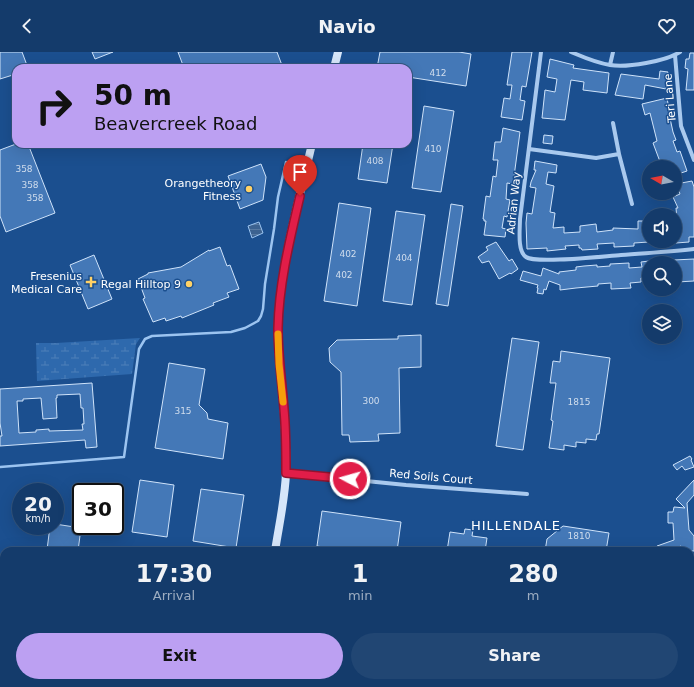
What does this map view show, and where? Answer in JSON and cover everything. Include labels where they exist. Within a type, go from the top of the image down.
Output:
[{"type":"main road","points":[[335,64],[338,52]]},
{"type":"main road","points":[[276,547],[286,473],[284,409],[278,348],[279,304],[282,279],[311,148]]},
{"type":"street","name":"Adrian Way","points":[[541,52],[520,219],[519,241],[522,253],[526,258],[555,260],[660,253],[694,249]]},
{"type":"street","points":[[571,52],[587,59],[610,65],[637,65],[675,55],[680,52]]},
{"type":"street","points":[[610,65],[613,52]]},
{"type":"street","name":"Teri Lane","points":[[675,55],[681,126],[694,160]]},
{"type":"street","points":[[613,123],[619,154],[632,204]]},
{"type":"street","points":[[529,149],[596,158],[619,154]]},
{"type":"street","name":"Red Soils Court","points":[[286,473],[406,485],[528,494]]},
{"type":"green space","points":[[140,338],[136,344],[132,374],[37,381],[36,343]]},
{"type":"shaded area","points":[[259,222],[263,233],[252,238],[248,226]]},
{"type":"building","points":[[0,52],[22,52],[26,64],[12,64],[12,75],[0,79]]},
{"type":"building","points":[[92,52],[113,52],[95,59]]},
{"type":"building","points":[[178,52],[277,52],[282,64],[182,64]]},
{"type":"building","points":[[380,52],[459,52],[471,54],[466,86],[412,78],[412,64],[378,64]]},
{"type":"building","points":[[512,52],[532,52],[526,87],[522,86],[520,100],[525,101],[522,120],[501,117],[504,98],[510,99],[512,85],[507,85]]},
{"type":"building","points":[[690,53],[694,53],[694,90],[686,90],[688,69],[685,68],[686,59],[689,59]]},
{"type":"building","points":[[550,59],[574,65],[573,68],[609,73],[607,93],[583,90],[584,82],[571,80],[565,120],[542,118],[545,90],[555,92],[557,79],[547,77]]},
{"type":"building","points":[[660,71],[668,72],[666,89],[645,85],[643,99],[615,95],[621,74],[659,79]]},
{"type":"building","points":[[667,98],[668,109],[676,140],[673,141],[677,152],[680,151],[687,171],[682,173],[682,160],[659,160],[653,143],[657,141],[650,113],[645,115],[642,104]]},
{"type":"building","points":[[424,106],[454,111],[441,192],[412,188]]},
{"type":"building","points":[[503,128],[520,132],[513,184],[507,183],[506,199],[510,200],[507,217],[504,216],[502,228],[506,229],[505,237],[484,235],[486,221],[483,219],[486,196],[490,197],[493,176],[496,177],[498,160],[493,160],[495,142],[501,142]]},
{"type":"building","points":[[544,135],[553,136],[552,144],[543,143]]},
{"type":"building","points":[[12,146],[12,148],[30,148],[55,213],[6,232],[0,216],[0,150]]},
{"type":"building","points":[[362,148],[392,148],[387,183],[358,179]]},
{"type":"building","points":[[535,161],[557,165],[556,173],[548,172],[546,184],[554,186],[550,212],[555,213],[553,228],[564,227],[564,233],[580,232],[580,226],[596,224],[597,232],[613,230],[613,228],[638,229],[638,221],[642,221],[642,242],[634,243],[634,246],[614,247],[614,243],[597,244],[598,249],[582,250],[579,248],[579,245],[565,246],[566,249],[547,251],[547,248],[527,249],[527,213],[532,214],[536,188],[530,187],[536,170],[534,170]]},
{"type":"building","name":"Orangetheory Fitness","points":[[261,164],[266,177],[263,200],[240,209],[228,176]]},
{"type":"building","points":[[692,181],[694,187],[694,237],[689,237],[689,242],[682,243],[682,208],[678,208],[674,200],[682,200],[682,183]]},
{"type":"building","points":[[339,203],[371,208],[357,306],[324,301]]},
{"type":"building","points":[[451,204],[463,206],[448,306],[436,304]]},
{"type":"building","points":[[396,211],[425,215],[412,305],[383,301]]},
{"type":"building","points":[[496,242],[509,261],[512,259],[518,269],[499,279],[489,261],[482,263],[478,257],[488,250],[486,247]]},
{"type":"building","name":"Regal Hilltop 9","points":[[220,247],[227,266],[230,265],[239,289],[227,293],[229,297],[213,303],[214,305],[182,318],[181,316],[166,321],[165,318],[153,322],[143,299],[145,298],[138,279],[148,273],[181,267],[209,250]]},
{"type":"building","name":"Fresenius Medical Care","points":[[94,255],[112,299],[88,309],[70,265]]},
{"type":"building","points":[[694,259],[694,281],[682,282],[682,260]]},
{"type":"building","points":[[629,263],[629,268],[642,267],[641,282],[630,283],[631,288],[611,289],[611,283],[598,284],[598,286],[560,290],[560,285],[549,281],[543,294],[537,293],[538,285],[520,280],[523,271],[541,276],[543,268],[559,274],[559,272],[576,270],[576,267],[584,266],[597,265],[597,267],[610,266],[610,264]]},
{"type":"building","points":[[421,335],[421,367],[399,368],[400,433],[378,434],[379,441],[350,442],[349,435],[342,435],[341,372],[330,362],[329,348],[337,340],[398,339],[398,336]]},
{"type":"building","points":[[512,338],[539,342],[523,450],[496,446]]},
{"type":"building","points":[[561,351],[610,358],[599,434],[597,434],[596,440],[586,439],[586,443],[576,442],[576,447],[564,445],[564,450],[549,448],[556,383],[550,383],[553,361],[560,362]]},
{"type":"building","points":[[169,363],[205,369],[199,405],[207,413],[208,419],[228,423],[223,459],[155,448]]},
{"type":"building","points":[[92,383],[97,447],[86,448],[85,440],[0,446],[0,436],[2,436],[0,423],[0,389]],"holes":[[[80,394],[81,408],[83,408],[83,430],[49,431],[49,429],[36,430],[36,432],[19,433],[17,401],[23,401],[23,399],[41,398],[43,419],[57,418],[57,395]]]},
{"type":"building","points":[[690,456],[694,467],[685,470],[682,466],[677,470],[673,465]]},
{"type":"building","points":[[140,480],[174,485],[167,537],[132,532]]},
{"type":"building","points":[[694,480],[694,495],[687,503],[689,530],[694,536],[694,547],[657,547],[674,540],[673,523],[668,523],[668,512],[673,512],[674,507],[685,508],[676,499]]},
{"type":"building","points":[[201,489],[244,495],[236,547],[193,541]]},
{"type":"building","points":[[322,511],[401,522],[398,547],[317,546]]},
{"type":"building","points":[[64,525],[72,527],[72,535],[80,535],[79,547],[47,547],[49,535],[64,535]]},
{"type":"building","points":[[563,526],[609,533],[607,547],[546,547],[547,539]]},
{"type":"building","points":[[465,529],[473,530],[472,536],[487,538],[486,547],[448,547],[450,532],[464,534]]},
{"type":"waterway","points":[[0,467],[124,457],[139,349],[145,339],[152,336],[231,332],[245,328],[258,321],[263,309],[265,284],[278,197],[286,162]]},
{"type":"slow traffic","points":[[278,334],[279,364],[283,402]]},
{"type":"place","name":"Orangetheory Fitness","points":[[249,189]]},
{"type":"place","name":"Fresenius Medical Care","points":[[91,282]]},
{"type":"place","name":"Regal Hilltop 9","points":[[189,284]]},
{"type":"district","name":"HILLENDALE","points":[[516,525]]},
{"type":"route","points":[[300,196],[282,279],[279,304],[278,348],[284,409],[286,473],[350,479]]}]
